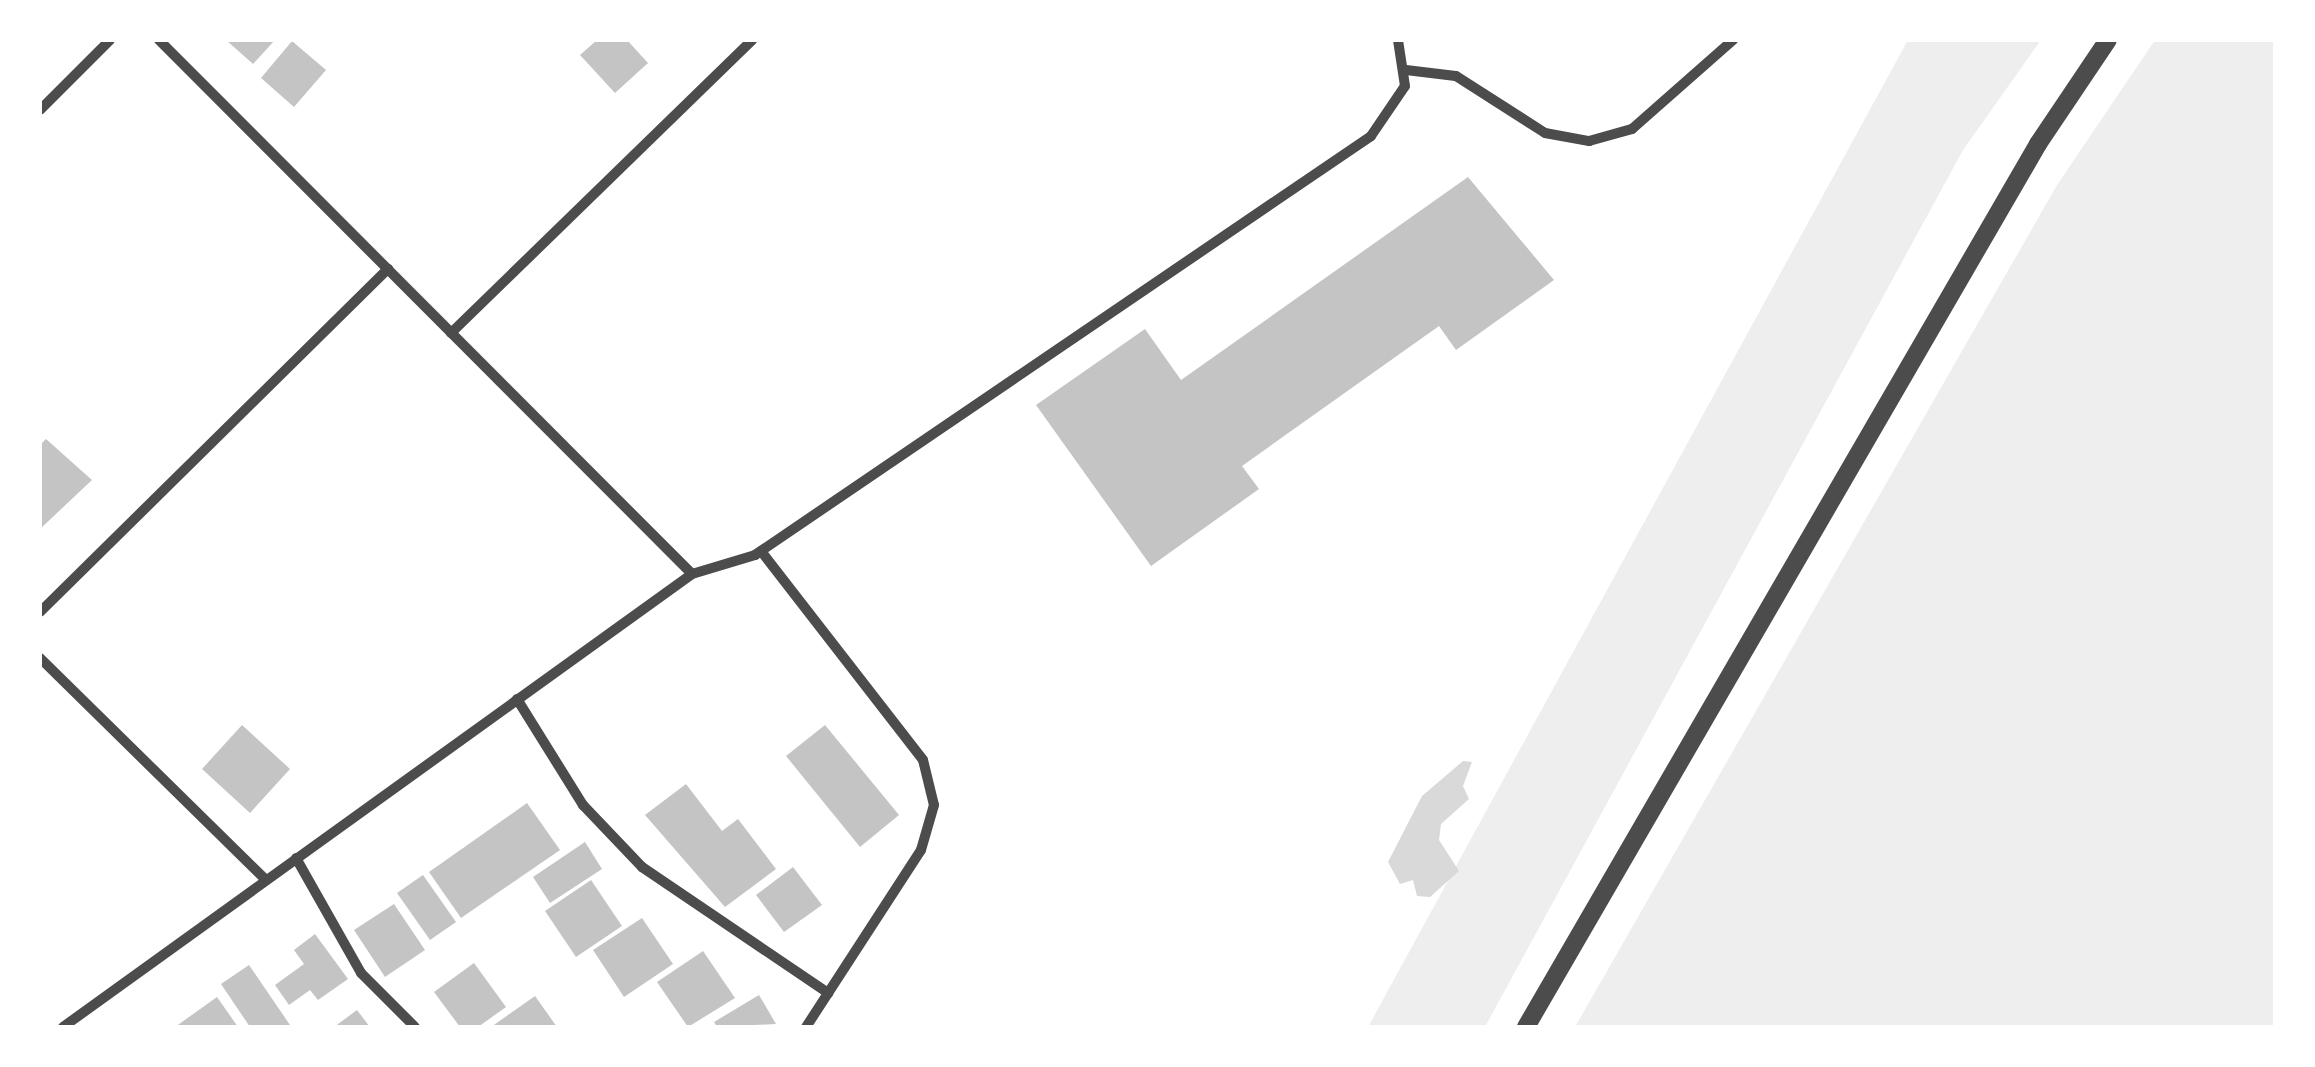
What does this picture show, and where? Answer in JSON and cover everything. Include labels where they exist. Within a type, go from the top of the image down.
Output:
[{"type":"street","points":[[40,110],[110,40]]},
{"type":"street","points":[[159,40],[692,574]]},
{"type":"street","points":[[451,333],[752,40]]},
{"type":"street","points":[[66,1026],[692,574],[761,551],[1371,136],[1405,86],[1406,70],[1398,40]]},
{"type":"street","points":[[1406,70],[1456,76],[1545,133],[1589,141],[1632,130],[1733,40]]},
{"type":"street","points":[[1526,1027],[2038,144],[2108,40]]},
{"type":"street","points":[[40,612],[388,269]]},
{"type":"street","points":[[761,551],[922,760],[934,805],[921,850],[806,1027]]},
{"type":"street","points":[[40,658],[266,880]]},
{"type":"street","points":[[517,699],[583,805],[642,867],[828,993]]},
{"type":"street","points":[[296,858],[361,973],[414,1027]]},
{"type":"shaded area","points":[[1908,40],[2041,40],[1963,150],[1485,1027],[1368,1027]]},
{"type":"shaded area","points":[[2155,40],[2275,40],[2275,1027],[1575,1027],[2057,185]]},
{"type":"shaded area","points":[[1463,761],[1472,762],[1463,786],[1469,799],[1441,824],[1439,840],[1459,871],[1430,897],[1417,896],[1413,880],[1400,884],[1388,862],[1422,796]]},
{"type":"building","points":[[226,40],[275,40],[253,64]]},
{"type":"building","points":[[597,40],[627,40],[648,63],[615,93],[580,55]]},
{"type":"building","points":[[292,41],[326,70],[294,107],[261,78]]},
{"type":"building","points":[[1468,177],[1554,280],[1456,350],[1439,326],[1242,466],[1259,489],[1151,566],[1036,405],[1145,329],[1181,380]]},
{"type":"building","points":[[46,439],[92,480],[40,529],[40,445]]},
{"type":"building","points":[[242,725],[290,769],[250,813],[202,769]]},
{"type":"building","points":[[825,725],[899,815],[860,847],[786,756]]},
{"type":"building","points":[[686,784],[722,831],[738,819],[776,869],[725,907],[645,815]]},
{"type":"building","points":[[527,803],[560,850],[461,918],[429,872]]},
{"type":"building","points":[[585,842],[602,869],[550,903],[533,877]]},
{"type":"building","points":[[793,867],[822,905],[784,932],[756,895]]},
{"type":"building","points":[[423,875],[456,922],[430,940],[397,893]]},
{"type":"building","points":[[591,880],[622,926],[576,957],[545,911]]},
{"type":"building","points":[[394,904],[425,950],[385,977],[354,930]]},
{"type":"building","points":[[642,918],[673,964],[624,997],[593,950]]},
{"type":"building","points":[[315,934],[348,979],[318,1000],[310,990],[289,1005],[275,985],[304,964],[294,950]]},
{"type":"building","points":[[703,951],[735,998],[688,1027],[657,982]]},
{"type":"building","points":[[474,963],[506,1007],[478,1027],[460,1027],[434,992]]},
{"type":"building","points":[[249,965],[290,1025],[287,1027],[250,1027],[221,984]]},
{"type":"building","points":[[759,995],[776,1024],[717,1027],[714,1022]]},
{"type":"building","points":[[535,996],[557,1027],[491,1027]]},
{"type":"building","points":[[217,997],[238,1027],[175,1027]]},
{"type":"building","points":[[357,1010],[370,1027],[334,1027]]}]
